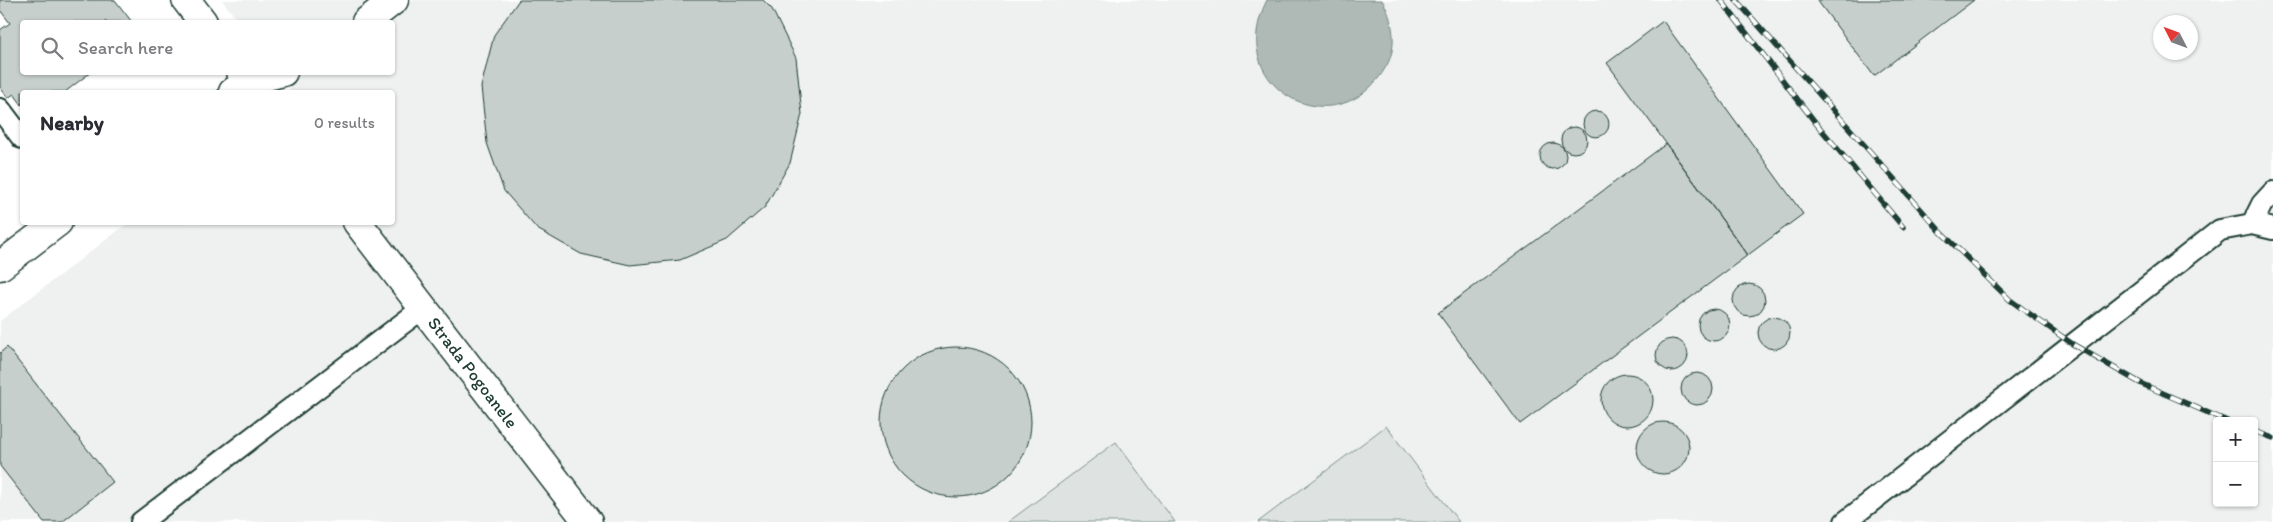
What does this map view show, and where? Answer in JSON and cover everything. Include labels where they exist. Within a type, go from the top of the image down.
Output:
[{"type":"street","points":[[186,0],[202,20]]},
{"type":"street","points":[[369,20],[394,0]]},
{"type":"street","points":[[245,85],[274,75]]},
{"type":"street","points":[[0,266],[54,225]]},
{"type":"street","name":"Strada Pogoanele","points":[[359,225],[588,522]]},
{"type":"lane","points":[[0,109],[20,135]]},
{"type":"lane","points":[[2252,224],[2262,204],[2273,192]]},
{"type":"lane","points":[[1844,522],[2220,230],[2252,224],[2273,229]]},
{"type":"lane","points":[[141,522],[423,308]]},
{"type":"shaded area","points":[[222,0],[2273,0],[2273,522],[0,522],[0,321],[125,225],[395,225],[395,90],[290,90],[279,75],[395,75],[395,20],[237,20]]},
{"type":"shaded area","points":[[1267,0],[1382,0],[1389,15],[1393,32],[1392,49],[1387,65],[1366,91],[1342,104],[1316,106],[1292,98],[1272,83],[1260,60],[1257,32]]},
{"type":"shaded area","points":[[1386,426],[1459,522],[1258,522]]},
{"type":"shaded area","points":[[1116,442],[1175,522],[1008,522]]},
{"type":"building","points":[[0,0],[115,0],[130,20],[20,20],[20,75],[87,75],[68,90],[20,90],[20,102],[14,94],[8,98],[0,87],[0,30],[10,23],[0,10]]},
{"type":"building","points":[[519,0],[763,0],[772,9],[796,58],[802,114],[790,163],[765,207],[727,240],[680,260],[630,265],[581,254],[537,229],[504,191],[487,143],[481,87],[494,35]]},
{"type":"building","points":[[1817,0],[1974,0],[1874,76]]},
{"type":"building","points":[[1663,21],[1803,214],[1748,255],[1607,63]]},
{"type":"building","points":[[1596,111],[1605,115],[1609,124],[1605,133],[1596,137],[1587,133],[1583,124],[1587,115]]},
{"type":"building","points":[[1574,127],[1583,131],[1587,140],[1583,149],[1574,153],[1565,149],[1561,140],[1565,131]]},
{"type":"building","points":[[1553,143],[1562,147],[1566,156],[1562,165],[1553,169],[1544,165],[1540,156],[1544,147]]},
{"type":"building","points":[[1666,144],[1748,255],[1520,424],[1438,313]]},
{"type":"building","points":[[1749,284],[1755,285],[1760,289],[1764,294],[1764,306],[1760,311],[1755,315],[1749,316],[1743,315],[1738,311],[1734,306],[1733,300],[1734,294],[1738,289],[1743,285]]},
{"type":"building","points":[[1714,309],[1720,310],[1725,314],[1729,319],[1729,331],[1725,336],[1720,340],[1714,341],[1708,340],[1703,336],[1699,331],[1698,325],[1699,319],[1703,314],[1708,310]]},
{"type":"building","points":[[1774,317],[1780,318],[1785,322],[1789,327],[1789,339],[1785,344],[1780,348],[1774,349],[1768,348],[1763,344],[1759,339],[1758,333],[1759,327],[1763,322],[1768,318]]},
{"type":"building","points":[[1672,339],[1678,340],[1683,344],[1687,349],[1687,361],[1683,366],[1678,370],[1672,371],[1666,370],[1661,366],[1657,361],[1656,355],[1657,349],[1661,344],[1666,340]]},
{"type":"building","points":[[7,347],[113,482],[62,522],[44,522],[0,466],[0,353]]},
{"type":"building","points":[[956,347],[985,353],[1009,369],[1025,393],[1031,422],[1025,451],[1009,475],[985,491],[956,497],[927,491],[903,475],[887,451],[881,422],[887,393],[903,369],[927,353]]},
{"type":"building","points":[[1697,373],[1703,374],[1708,378],[1712,383],[1712,395],[1708,400],[1703,404],[1697,405],[1691,404],[1686,400],[1682,395],[1681,389],[1682,383],[1686,378],[1691,374]]},
{"type":"building","points":[[1622,374],[1632,374],[1646,381],[1653,395],[1653,405],[1646,419],[1632,426],[1622,426],[1612,422],[1605,415],[1601,405],[1601,395],[1605,385],[1612,378]]},
{"type":"building","points":[[1658,422],[1668,422],[1682,429],[1689,443],[1689,453],[1682,467],[1668,474],[1658,474],[1648,470],[1641,463],[1637,453],[1637,443],[1641,433],[1648,426]]},
{"type":"railway","points":[[1721,0],[1815,122],[1903,227]]},
{"type":"railway","points":[[1736,0],[1941,232],[2010,300],[2074,345],[2142,384],[2218,417]]},
{"type":"railway","points":[[2258,432],[2273,438]]}]
